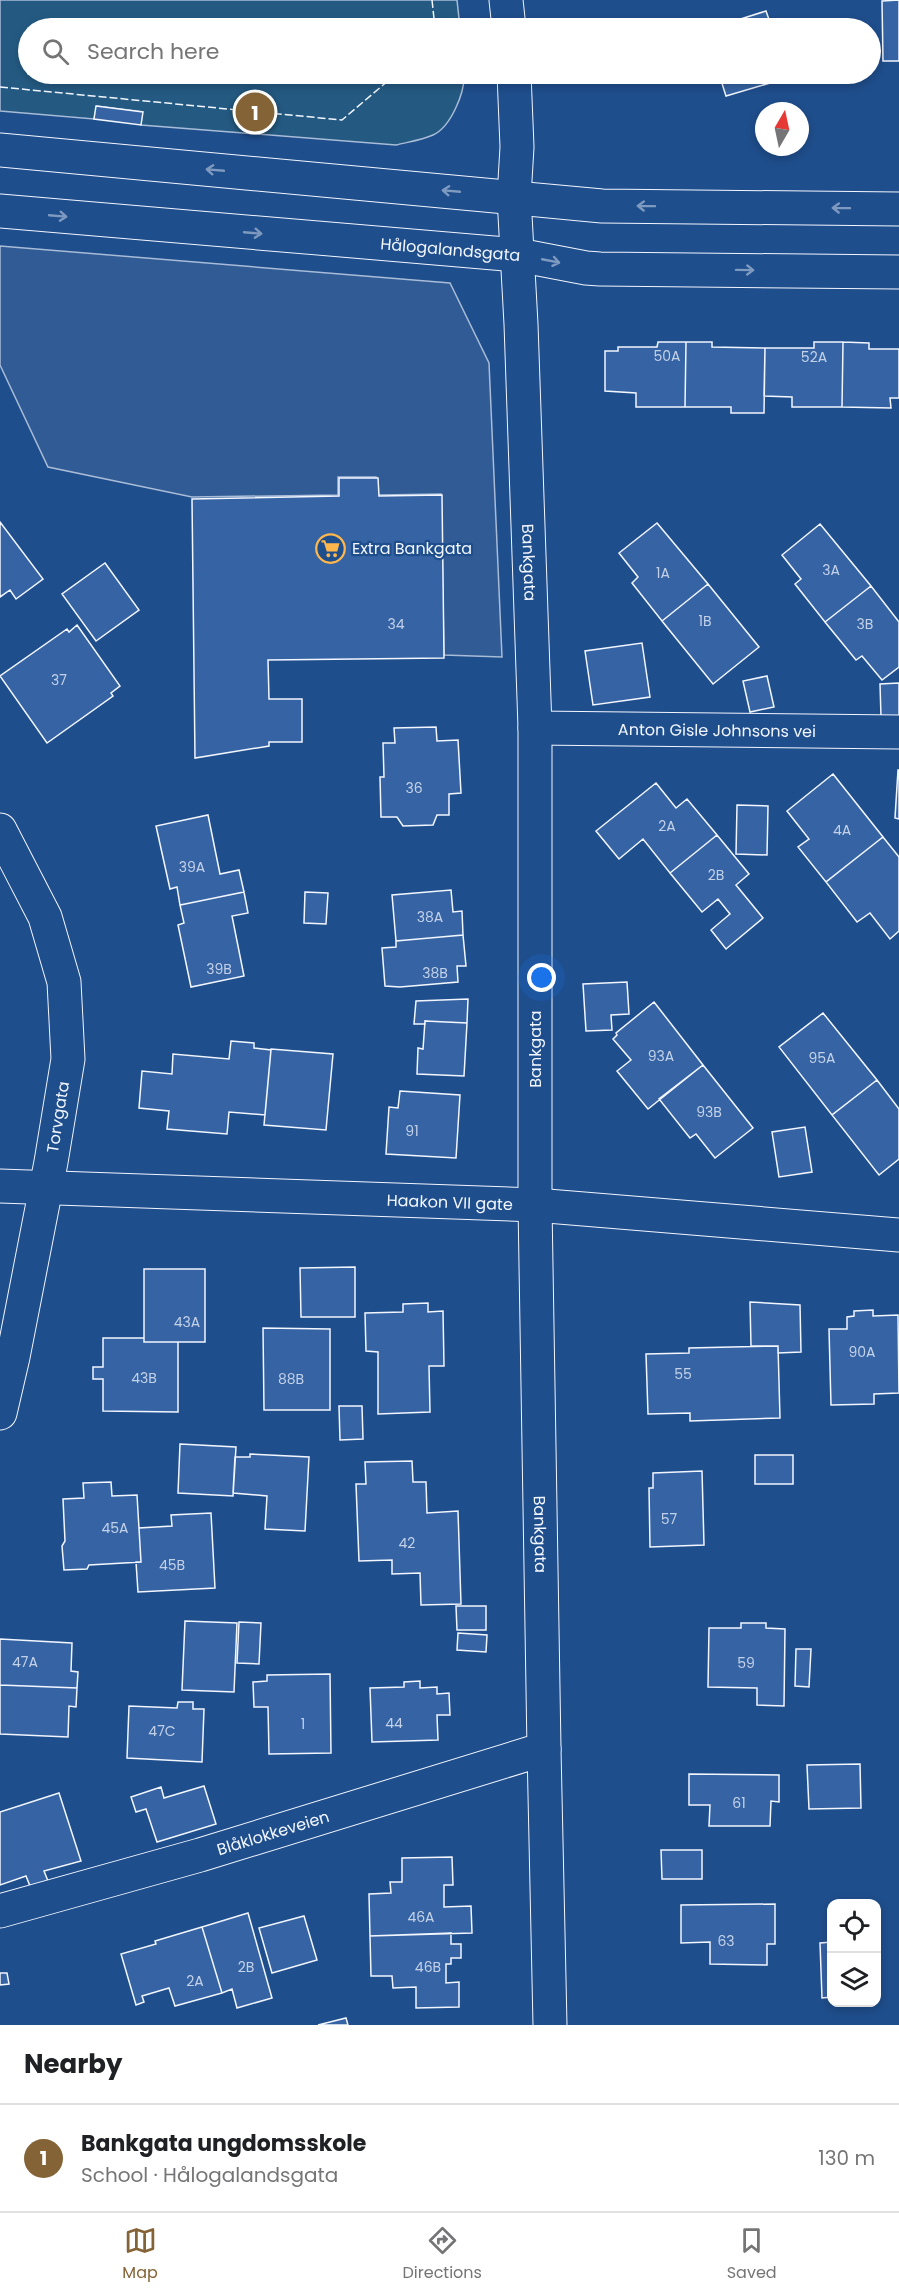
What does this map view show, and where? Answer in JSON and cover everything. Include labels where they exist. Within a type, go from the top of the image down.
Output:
[{"type":"street","points":[[506,0],[508,18]]},
{"type":"street","name":"Bankgata","points":[[514,84],[517,147],[514,197],[535,728],[535,1205],[550,2025]]},
{"type":"street","points":[[0,150],[602,206],[899,209]]},
{"type":"street","name":"Hålogalandsgata","points":[[0,211],[518,255],[586,268],[899,272]]},
{"type":"street","name":"Anton Gisle Johnsons vei","points":[[535,728],[899,732]]},
{"type":"street","name":"Torvgata","points":[[0,830],[22,868],[45,917],[64,982],[68,1059],[13,1357],[0,1413]]},
{"type":"street","name":"Haakon VII gate","points":[[0,1186],[535,1205],[899,1235]]},
{"type":"street","name":"Blåklokkeveien","points":[[0,1911],[200,1855],[544,1749]]},
{"type":"shaded area","points":[[0,0],[457,0],[459,18],[18,18],[18,84],[463,84],[456,108],[440,131],[424,138],[396,145],[141,125],[142,112],[97,106],[94,119],[0,111]]},
{"type":"shaded area","points":[[0,246],[450,283],[489,363],[502,657],[444,655],[441,494],[378,495],[376,477],[338,477],[338,495],[192,497],[48,467],[0,365]]},
{"type":"building","points":[[899,0],[899,61],[883,61],[882,1]]},
{"type":"building","points":[[766,11],[768,18],[744,18]]},
{"type":"building","points":[[722,84],[767,84],[726,96]]},
{"type":"building","points":[[96,106],[143,112],[141,125],[94,119]]},
{"type":"building","points":[[658,342],[686,342],[685,407],[636,407],[636,393],[605,391],[605,351],[618,351],[618,347],[657,347]]},
{"type":"building","points":[[686,342],[712,342],[712,347],[765,348],[764,413],[731,413],[731,407],[685,407]]},
{"type":"building","points":[[814,342],[843,342],[842,407],[792,407],[792,397],[764,396],[765,348],[814,348]]},
{"type":"building","points":[[843,342],[869,343],[869,349],[899,349],[899,398],[890,398],[891,408],[842,407]]},
{"type":"building","points":[[339,478],[378,478],[379,496],[442,495],[444,658],[268,660],[269,699],[302,699],[302,742],[269,742],[269,746],[195,758],[192,499],[339,496]]},
{"type":"building","points":[[0,522],[43,579],[16,599],[10,590],[0,597]]},
{"type":"building","points":[[657,523],[708,584],[662,621],[632,583],[638,577],[619,553]]},
{"type":"building","points":[[820,524],[871,586],[825,622],[795,584],[801,579],[782,555]]},
{"type":"building","points":[[105,563],[139,610],[96,641],[62,594]]},
{"type":"building","points":[[708,584],[759,647],[713,684],[662,621]]},
{"type":"building","points":[[871,586],[899,622],[899,667],[882,680],[862,656],[856,660],[825,622]]},
{"type":"building","points":[[77,625],[120,686],[111,693],[113,696],[47,743],[0,676],[67,629],[69,632]]},
{"type":"building","points":[[642,643],[650,697],[593,705],[585,651]]},
{"type":"building","points":[[767,676],[774,707],[750,712],[743,681]]},
{"type":"building","points":[[899,683],[899,716],[881,717],[880,684]]},
{"type":"building","points":[[436,727],[437,741],[458,740],[461,793],[449,794],[449,815],[437,815],[433,825],[403,826],[397,817],[381,817],[380,777],[384,777],[383,743],[395,743],[394,728]]},
{"type":"building","points":[[899,770],[899,819],[895,818]]},
{"type":"building","points":[[833,774],[883,837],[826,882],[798,847],[809,839],[787,811]]},
{"type":"building","points":[[656,783],[676,808],[687,799],[717,835],[670,873],[643,839],[619,859],[596,831]]},
{"type":"building","points":[[737,805],[768,806],[767,855],[736,854]]},
{"type":"building","points":[[208,815],[220,874],[239,870],[244,892],[180,905],[177,887],[170,889],[156,826]]},
{"type":"building","points":[[717,835],[749,874],[736,885],[763,918],[726,949],[711,930],[730,914],[718,899],[702,912],[670,873]]},
{"type":"building","points":[[883,837],[899,857],[899,931],[890,939],[870,913],[857,922],[826,882]]},
{"type":"building","points":[[451,890],[453,912],[462,911],[463,935],[396,941],[392,895]]},
{"type":"building","points":[[244,892],[248,913],[232,916],[244,976],[191,987],[178,925],[184,923],[180,905]]},
{"type":"building","points":[[305,892],[328,893],[326,924],[304,923]]},
{"type":"building","points":[[463,935],[466,966],[457,966],[458,982],[400,987],[385,986],[382,948],[396,947],[396,941]]},
{"type":"building","points":[[627,982],[629,1014],[611,1015],[612,1030],[586,1031],[583,984]]},
{"type":"building","points":[[468,999],[467,1023],[425,1021],[425,1024],[414,1024],[416,1001]]},
{"type":"building","points":[[654,1002],[703,1065],[648,1109],[617,1071],[631,1060],[613,1039],[616,1033]]},
{"type":"building","points":[[823,1013],[877,1080],[832,1115],[779,1047]]},
{"type":"building","points":[[425,1021],[467,1023],[464,1076],[417,1074],[418,1048],[423,1049]]},
{"type":"building","points":[[231,1041],[254,1043],[254,1048],[271,1050],[265,1115],[229,1112],[227,1134],[167,1129],[169,1111],[139,1108],[142,1071],[172,1074],[173,1054],[229,1059]]},
{"type":"building","points":[[271,1049],[333,1054],[326,1130],[264,1125]]},
{"type":"building","points":[[703,1065],[753,1128],[715,1158],[696,1134],[690,1138],[659,1099]]},
{"type":"building","points":[[877,1080],[899,1109],[899,1159],[879,1175],[832,1115]]},
{"type":"building","points":[[400,1091],[460,1095],[456,1158],[386,1154],[389,1107],[398,1108]]},
{"type":"building","points":[[805,1127],[812,1172],[779,1177],[772,1132]]},
{"type":"building","points":[[355,1267],[355,1317],[301,1317],[300,1268]]},
{"type":"building","points":[[144,1269],[205,1269],[205,1342],[144,1342]]},
{"type":"building","points":[[750,1302],[800,1305],[801,1352],[778,1353],[778,1346],[751,1346]]},
{"type":"building","points":[[428,1303],[428,1312],[443,1311],[444,1366],[429,1366],[430,1412],[378,1414],[378,1352],[366,1351],[365,1313],[403,1312],[403,1304]]},
{"type":"building","points":[[873,1310],[873,1316],[898,1315],[899,1393],[874,1394],[874,1404],[831,1405],[829,1329],[847,1329],[847,1317],[854,1316],[854,1311]]},
{"type":"building","points":[[263,1328],[330,1329],[330,1410],[264,1410]]},
{"type":"building","points":[[103,1338],[144,1338],[144,1342],[178,1342],[178,1412],[103,1411],[103,1379],[93,1379],[93,1367],[103,1367]]},
{"type":"building","points":[[778,1346],[780,1418],[690,1421],[690,1413],[648,1414],[646,1354],[689,1353],[689,1348]]},
{"type":"building","points":[[339,1406],[362,1406],[363,1439],[340,1440]]},
{"type":"building","points":[[180,1444],[236,1447],[233,1496],[178,1493]]},
{"type":"building","points":[[250,1454],[309,1457],[305,1531],[265,1529],[267,1496],[233,1493],[235,1457],[250,1457]]},
{"type":"building","points":[[755,1455],[793,1455],[793,1484],[755,1484]]},
{"type":"building","points":[[412,1461],[413,1482],[426,1482],[427,1513],[458,1511],[461,1604],[421,1605],[420,1573],[392,1574],[392,1560],[359,1561],[356,1484],[366,1484],[365,1462]]},
{"type":"building","points":[[702,1471],[704,1545],[650,1547],[649,1488],[653,1488],[653,1473]]},
{"type":"building","points":[[111,1482],[112,1496],[137,1495],[141,1562],[89,1565],[87,1569],[64,1570],[63,1499],[84,1498],[83,1483]]},
{"type":"building","points":[[211,1513],[215,1588],[138,1592],[136,1562],[141,1562],[139,1528],[172,1526],[171,1515]]},
{"type":"building","points":[[456,1606],[486,1606],[486,1630],[457,1630]]},
{"type":"building","points":[[185,1621],[237,1623],[234,1692],[182,1690]]},
{"type":"building","points":[[239,1622],[261,1623],[259,1664],[237,1663]]},
{"type":"building","points":[[741,1623],[766,1623],[766,1628],[785,1629],[784,1706],[757,1705],[757,1688],[708,1687],[709,1628],[741,1628]]},
{"type":"building","points":[[458,1633],[487,1635],[486,1652],[457,1650]]},
{"type":"building","points":[[0,1639],[72,1643],[71,1671],[78,1672],[77,1688],[0,1685]]},
{"type":"building","points":[[796,1649],[811,1649],[809,1687],[795,1686]]},
{"type":"building","points":[[330,1674],[331,1753],[269,1754],[268,1707],[254,1707],[253,1682],[267,1681],[267,1675]]},
{"type":"building","points":[[420,1681],[420,1688],[437,1687],[437,1694],[449,1693],[450,1715],[437,1715],[438,1740],[372,1742],[370,1688],[404,1687],[404,1682]]},
{"type":"building","points":[[0,1685],[77,1688],[76,1707],[69,1706],[68,1737],[0,1734]]},
{"type":"building","points":[[178,1702],[193,1702],[193,1709],[204,1709],[202,1762],[127,1758],[129,1706],[177,1708]]},
{"type":"building","points":[[860,1764],[861,1808],[809,1809],[807,1765]]},
{"type":"building","points":[[689,1774],[779,1775],[779,1802],[771,1801],[770,1826],[709,1826],[710,1805],[689,1805]]},
{"type":"building","points":[[204,1786],[216,1824],[157,1842],[146,1809],[136,1812],[131,1797],[161,1787],[164,1798]]},
{"type":"building","points":[[59,1793],[81,1861],[44,1871],[48,1881],[30,1886],[26,1876],[0,1885],[0,1812]]},
{"type":"building","points":[[661,1850],[702,1850],[702,1879],[662,1879]]},
{"type":"building","points":[[452,1857],[453,1885],[444,1885],[444,1907],[471,1906],[472,1933],[370,1936],[369,1894],[391,1893],[390,1882],[402,1882],[402,1858]]},
{"type":"building","points":[[775,1904],[775,1944],[767,1944],[767,1965],[710,1964],[710,1942],[681,1943],[681,1905]]},
{"type":"building","points":[[248,1913],[272,1998],[237,2008],[232,1989],[222,1993],[202,1927]]},
{"type":"building","points":[[304,1916],[317,1960],[272,1973],[259,1928]]},
{"type":"building","points":[[202,1927],[222,1993],[175,2006],[169,1988],[142,1996],[144,2002],[136,2005],[121,1954]]},
{"type":"building","points":[[451,1933],[451,1944],[461,1944],[461,1958],[451,1958],[451,1964],[446,1964],[446,1983],[459,1982],[459,2007],[416,2008],[416,1987],[393,1988],[392,1976],[371,1976],[370,1936]]},
{"type":"building","points":[[827,1942],[827,1998],[822,1998],[820,1943]]},
{"type":"building","points":[[0,1973],[7,1973],[9,1984],[0,1985]]},
{"type":"building","points":[[346,2018],[348,2025],[318,2025]]},
{"type":"fence","points":[[432,0],[434,18]]},
{"type":"fence","points":[[0,87],[342,120],[384,84]]},
{"type":"place","name":"Bankgata ungdomsskole","points":[[255,112]]},
{"type":"place","name":"Extra Bankgata","points":[[331,548]]}]
